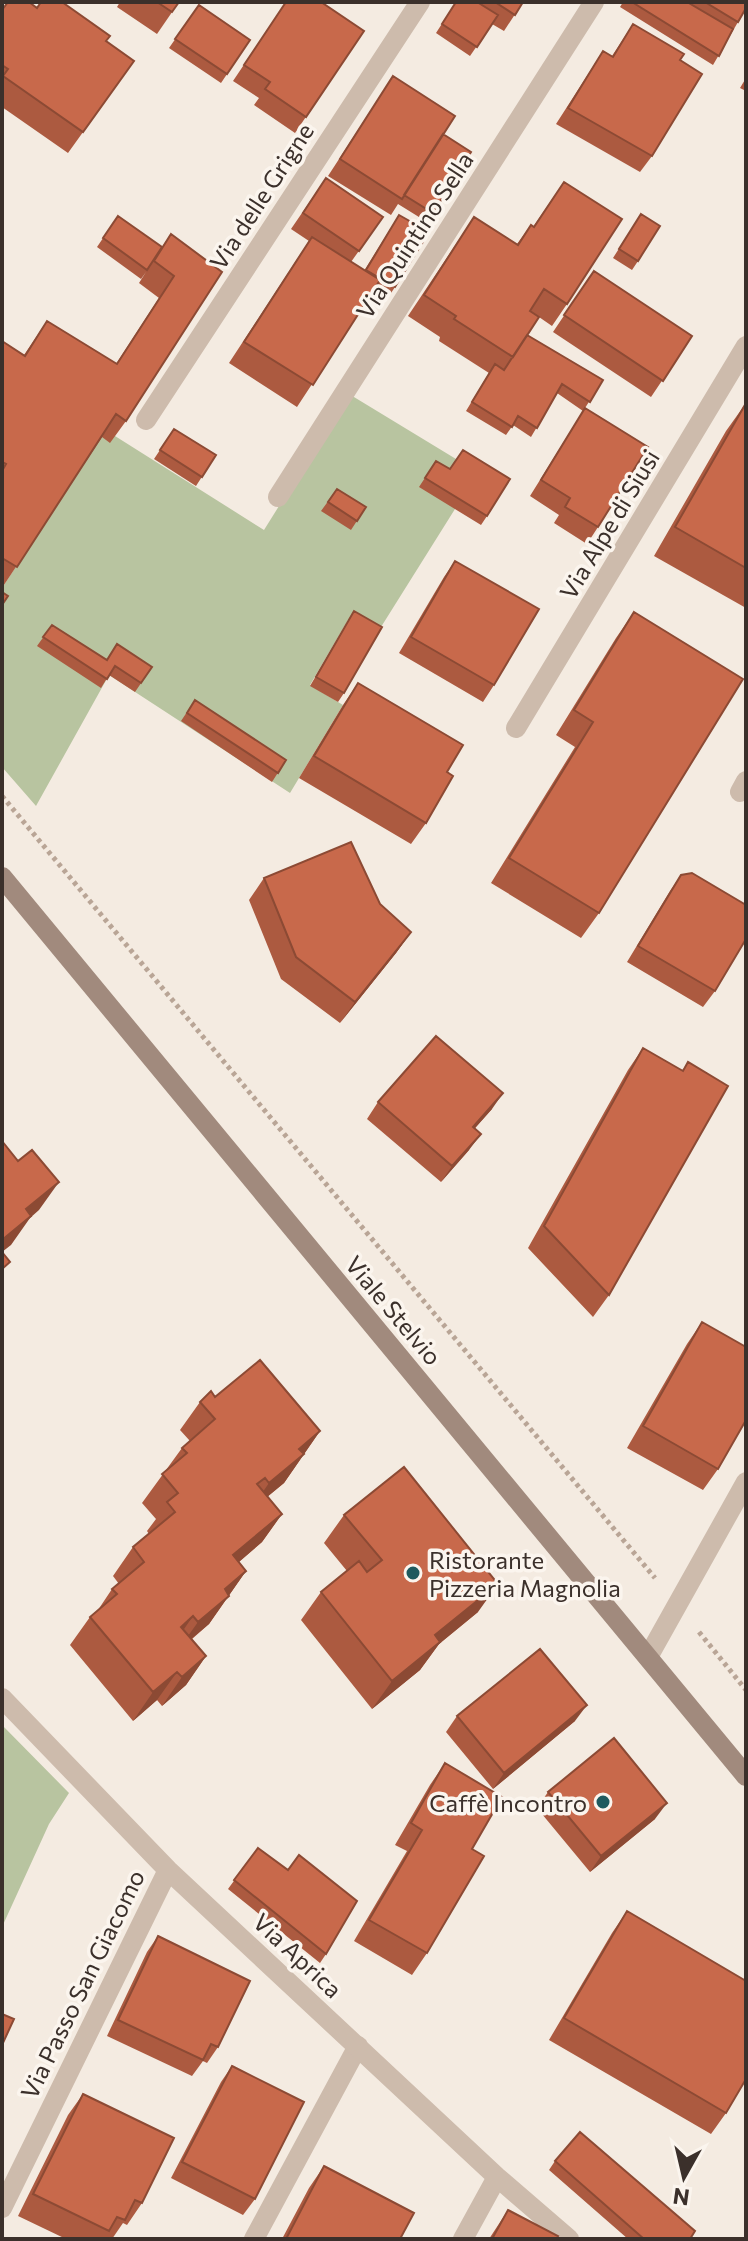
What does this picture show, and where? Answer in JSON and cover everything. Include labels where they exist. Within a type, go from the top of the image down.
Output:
[{"type":"street","name":"Via delle Grigne","points":[[146,420],[420,2]]},
{"type":"street","name":"Via Quintino Sella","points":[[278,497],[594,2]]},
{"type":"street","name":"Via Alpe di Siusi","points":[[516,728],[746,346]]},
{"type":"street","name":"Viale Stelvio","points":[[2,877],[746,1776]]},
{"type":"street","points":[[648,1657],[746,1482]]},
{"type":"street","name":"Via Aprica","points":[[2,1698],[168,1870],[497,2177],[569,2239]]},
{"type":"street","name":"Via Passo San Giacomo","points":[[2,2208],[168,1870]]},
{"type":"street","points":[[254,2239],[358,2046]]},
{"type":"street","points":[[463,2239],[497,2177]]},
{"type":"path","points":[[2,796],[746,1690]]},
{"type":"green space","points":[[349,394],[456,459],[455,509],[376,635],[348,620],[310,685],[343,705],[290,793],[109,675],[36,806],[2,767],[2,588],[101,436],[115,436],[264,530]]},
{"type":"green space","points":[[2,1725],[69,1793],[49,1824],[2,1927]]},
{"type":"building","points":[[8,2],[29,2],[37,8],[41,2],[62,2],[110,36],[106,41],[134,61],[83,132],[3,76],[8,69],[2,65],[2,10]]},
{"type":"building","points":[[157,2],[179,2],[172,12]]},
{"type":"building","points":[[286,2],[321,2],[364,31],[306,117],[265,89],[270,82],[244,65]]},
{"type":"building","points":[[456,2],[477,2],[498,15],[477,47],[442,24]]},
{"type":"building","points":[[495,2],[523,2],[515,15]]},
{"type":"building","points":[[632,2],[687,2],[733,29],[719,56]]},
{"type":"building","points":[[705,2],[746,2],[746,8],[738,22]]},
{"type":"building","points":[[199,5],[250,40],[227,74],[175,39]]},
{"type":"building","points":[[633,24],[684,54],[680,60],[702,74],[652,156],[568,108],[603,51],[613,57]]},
{"type":"building","points":[[393,76],[455,116],[402,199],[340,159]]},
{"type":"building","points":[[443,134],[471,152],[433,213],[404,195]]},
{"type":"building","points":[[326,178],[383,217],[359,251],[303,213]]},
{"type":"building","points":[[564,182],[622,219],[567,304],[544,289],[530,311],[539,317],[513,357],[454,319],[456,316],[424,295],[474,217],[518,245]]},
{"type":"building","points":[[641,214],[660,226],[638,261],[619,249]]},
{"type":"building","points":[[399,215],[429,232],[395,287],[366,270]]},
{"type":"building","points":[[118,216],[162,247],[147,270],[103,238]]},
{"type":"building","points":[[171,234],[222,272],[126,421],[116,414],[17,567],[2,558],[2,471],[6,464],[2,462],[2,341],[25,356],[47,321],[117,364],[174,276],[154,261]]},
{"type":"building","points":[[312,237],[380,280],[313,385],[244,342]]},
{"type":"building","points":[[594,271],[692,336],[663,381],[564,315]]},
{"type":"building","points":[[527,335],[603,380],[590,402],[562,384],[537,428],[518,416],[512,427],[472,402],[495,364],[504,370]]},
{"type":"building","points":[[746,403],[746,568],[675,527]]},
{"type":"building","points":[[585,408],[648,447],[598,527],[565,507],[570,498],[541,480]]},
{"type":"building","points":[[174,429],[216,455],[202,477],[160,450]]},
{"type":"building","points":[[463,450],[510,479],[487,516],[425,478],[436,461],[450,469]]},
{"type":"building","points":[[337,489],[366,507],[357,521],[328,502]]},
{"type":"building","points":[[455,561],[539,609],[494,685],[411,637]]},
{"type":"building","points":[[354,611],[382,627],[344,693],[316,677]]},
{"type":"building","points":[[634,612],[743,679],[599,913],[509,858],[593,722],[574,710]]},
{"type":"building","points":[[52,625],[107,660],[117,644],[152,667],[141,683],[115,666],[107,679],[43,637]]},
{"type":"building","points":[[358,683],[463,745],[447,772],[453,776],[426,823],[314,756]]},
{"type":"building","points":[[195,700],[286,760],[278,773],[187,713]]},
{"type":"building","points":[[351,842],[380,904],[411,932],[355,1002],[296,957],[264,878]]},
{"type":"building","points":[[692,873],[746,905],[746,939],[715,991],[638,946],[681,875]]},
{"type":"building","points":[[436,1036],[503,1093],[473,1127],[481,1134],[452,1166],[378,1102]]},
{"type":"building","points":[[643,1048],[683,1071],[688,1062],[728,1086],[609,1295],[544,1226]]},
{"type":"building","points":[[2,1141],[18,1161],[32,1150],[59,1182],[26,1209],[31,1216],[2,1240]]},
{"type":"building","points":[[2,1252],[10,1262],[2,1269]]},
{"type":"building","points":[[702,1322],[746,1347],[746,1420],[718,1469],[643,1426]]},
{"type":"building","points":[[260,1360],[320,1431],[299,1449],[304,1454],[269,1483],[265,1478],[257,1484],[282,1514],[233,1555],[246,1571],[225,1589],[229,1596],[198,1622],[193,1616],[181,1627],[206,1656],[182,1677],[177,1672],[153,1692],[90,1617],[117,1594],[112,1589],[144,1562],[133,1547],[175,1512],[167,1502],[178,1493],[162,1474],[187,1453],[182,1448],[215,1419],[200,1402],[211,1391],[215,1397]]},
{"type":"building","points":[[404,1467],[498,1584],[435,1635],[440,1642],[392,1681],[321,1592],[359,1561],[367,1572],[382,1560],[344,1515]]},
{"type":"building","points":[[540,1649],[587,1705],[504,1773],[457,1716]]},
{"type":"building","points":[[614,1738],[667,1803],[601,1856],[548,1792]]},
{"type":"building","points":[[445,1763],[502,1797],[472,1849],[484,1856],[427,1953],[369,1920],[422,1830],[411,1823]]},
{"type":"building","points":[[258,1848],[288,1870],[299,1855],[357,1901],[326,1954],[234,1880]]},
{"type":"building","points":[[627,1911],[746,1981],[746,2079],[726,2113],[564,2018]]},
{"type":"building","points":[[158,1936],[250,1981],[218,2047],[211,2044],[203,2060],[118,2020]]},
{"type":"building","points":[[2,2014],[14,2019],[2,2045]]},
{"type":"building","points":[[232,2066],[304,2102],[255,2199],[182,2162]]},
{"type":"building","points":[[83,2094],[174,2138],[142,2203],[135,2200],[125,2220],[117,2217],[109,2231],[33,2194]]},
{"type":"building","points":[[580,2132],[695,2231],[690,2239],[644,2239],[555,2161]]},
{"type":"building","points":[[324,2166],[414,2213],[400,2239],[286,2239]]},
{"type":"building","points":[[508,2210],[558,2236],[556,2239],[492,2239]]},
{"type":"place","name":"Ristorante Pizzeria Magnolia","points":[[413,1573]]},
{"type":"place","name":"Caffè Incontro","points":[[603,1802]]}]
